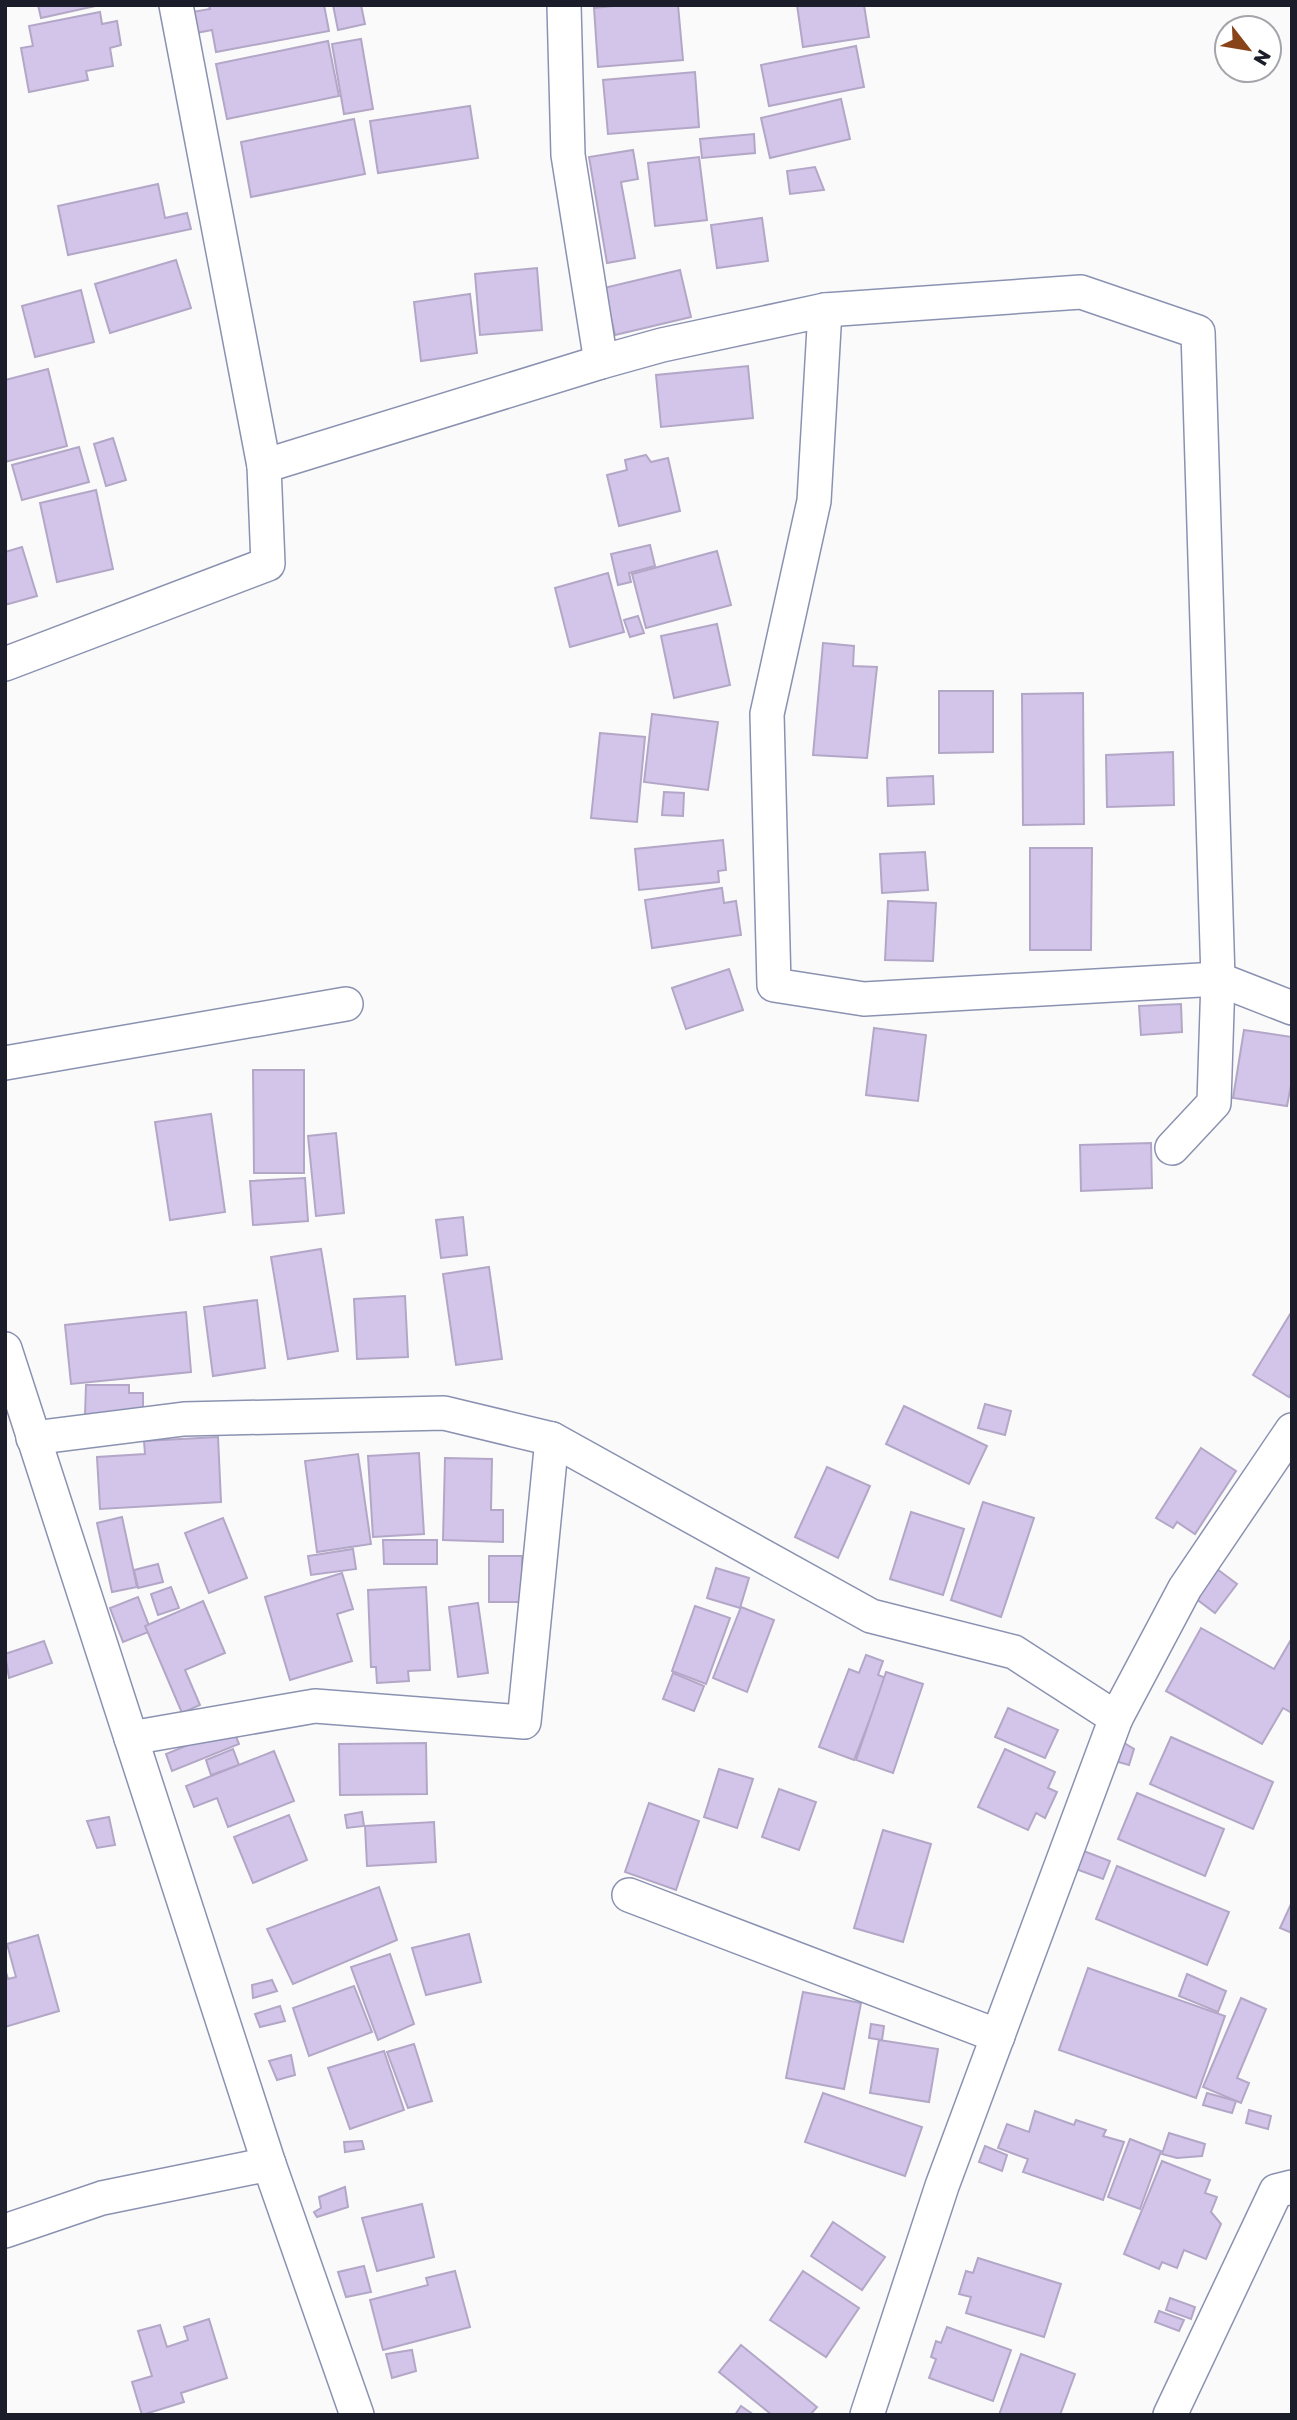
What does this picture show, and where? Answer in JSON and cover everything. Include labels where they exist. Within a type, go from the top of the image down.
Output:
[{"type":"street","points":[[5,664],[268,564],[264,467],[176,5]]},
{"type":"street","points":[[564,5],[568,155],[601,362]]},
{"type":"street","points":[[264,467],[601,362],[662,345],[825,310],[1080,292],[1198,332],[1218,979],[1214,1103],[1172,1148]]},
{"type":"street","points":[[825,310],[814,500],[767,714],[774,985],[864,999],[1218,979],[1292,1008]]},
{"type":"street","points":[[5,1063],[346,1004]]},
{"type":"street","points":[[5,1349],[11,1387],[33,1438],[269,2164],[357,2415]]},
{"type":"street","points":[[33,1438],[184,1419],[444,1413],[552,1439],[871,1616],[1014,1652],[1116,1718]]},
{"type":"street","points":[[867,2415],[942,2186],[1116,1718],[1185,1588],[1292,1430]]},
{"type":"street","points":[[131,1738],[315,1706],[524,1722],[552,1439]]},
{"type":"street","points":[[629,1895],[998,2036]]},
{"type":"street","points":[[5,2231],[102,2197],[269,2164]]},
{"type":"street","points":[[1170,2415],[1276,2191],[1292,2187]]},
{"type":"building","points":[[38,5],[100,5],[41,18]]},
{"type":"building","points":[[209,5],[324,5],[329,31],[216,52],[212,30],[196,33],[192,12],[210,9]]},
{"type":"building","points":[[333,5],[361,5],[365,24],[338,30]]},
{"type":"building","points":[[678,5],[683,60],[598,67],[594,8]]},
{"type":"building","points":[[797,5],[864,5],[869,37],[803,47]]},
{"type":"building","points":[[100,12],[102,24],[117,21],[121,45],[110,48],[113,66],[86,71],[88,80],[29,92],[21,48],[33,46],[29,26]]},
{"type":"building","points":[[361,39],[373,109],[344,114],[332,44]]},
{"type":"building","points":[[328,41],[339,96],[227,119],[216,64]]},
{"type":"building","points":[[856,46],[864,87],[769,106],[761,65]]},
{"type":"building","points":[[695,72],[699,127],[608,134],[603,80]]},
{"type":"building","points":[[841,99],[850,139],[770,158],[761,118]]},
{"type":"building","points":[[470,106],[478,158],[378,173],[370,121]]},
{"type":"building","points":[[354,119],[365,174],[251,197],[241,142]]},
{"type":"building","points":[[754,134],[755,153],[702,158],[700,139]]},
{"type":"building","points":[[633,150],[638,179],[621,182],[635,258],[607,263],[589,157]]},
{"type":"building","points":[[699,157],[707,220],[655,226],[648,163]]},
{"type":"building","points":[[815,167],[824,190],[790,194],[787,171]]},
{"type":"building","points":[[158,184],[165,218],[187,213],[191,229],[68,255],[58,206]]},
{"type":"building","points":[[762,218],[768,261],[717,268],[711,225]]},
{"type":"building","points":[[176,260],[191,308],[110,333],[95,284]]},
{"type":"building","points":[[537,268],[542,330],[480,335],[475,274]]},
{"type":"building","points":[[680,270],[691,317],[615,335],[604,288]]},
{"type":"building","points":[[81,290],[94,342],[35,357],[22,306]]},
{"type":"building","points":[[470,294],[477,353],[421,361],[414,302]]},
{"type":"building","points":[[748,366],[753,418],[661,427],[656,375]]},
{"type":"building","points":[[48,369],[67,446],[5,462],[5,380]]},
{"type":"building","points":[[113,438],[126,480],[106,486],[94,444]]},
{"type":"building","points":[[79,447],[89,482],[22,500],[12,465]]},
{"type":"building","points":[[646,455],[651,462],[668,458],[680,511],[619,526],[607,475],[627,470],[625,460]]},
{"type":"building","points":[[96,490],[113,569],[57,582],[40,503]]},
{"type":"building","points":[[650,545],[655,566],[629,573],[631,582],[618,585],[611,554]]},
{"type":"building","points":[[22,547],[37,596],[5,605],[5,552]]},
{"type":"building","points":[[717,551],[731,605],[646,628],[632,574]]},
{"type":"building","points":[[608,573],[624,632],[570,647],[555,588]]},
{"type":"building","points":[[638,616],[644,633],[630,637],[624,620]]},
{"type":"building","points":[[717,624],[730,685],[674,698],[661,636]]},
{"type":"building","points":[[823,643],[854,646],[853,666],[877,667],[867,758],[813,755]]},
{"type":"building","points":[[939,691],[993,691],[993,752],[939,753]]},
{"type":"building","points":[[1083,693],[1084,824],[1023,825],[1022,694]]},
{"type":"building","points":[[652,714],[718,722],[708,790],[644,782]]},
{"type":"building","points":[[600,733],[645,737],[637,822],[591,818]]},
{"type":"building","points":[[1173,752],[1174,805],[1107,807],[1106,755]]},
{"type":"building","points":[[933,776],[934,804],[888,806],[887,778]]},
{"type":"building","points":[[664,792],[684,793],[683,816],[662,815]]},
{"type":"building","points":[[723,840],[726,870],[718,871],[719,882],[639,890],[635,849]]},
{"type":"building","points":[[1030,848],[1092,848],[1091,950],[1030,950]]},
{"type":"building","points":[[925,852],[928,890],[882,893],[880,854]]},
{"type":"building","points":[[722,888],[724,903],[736,901],[741,935],[652,948],[645,900]]},
{"type":"building","points":[[888,901],[936,903],[933,961],[885,960]]},
{"type":"building","points":[[729,969],[743,1010],[686,1029],[672,988]]},
{"type":"building","points":[[1181,1004],[1182,1032],[1141,1035],[1139,1006]]},
{"type":"building","points":[[874,1028],[926,1035],[918,1101],[866,1095]]},
{"type":"building","points":[[1244,1030],[1292,1037],[1292,1080],[1287,1106],[1233,1098]]},
{"type":"building","points":[[253,1070],[304,1070],[304,1173],[254,1173]]},
{"type":"building","points":[[211,1114],[225,1212],[170,1220],[155,1122]]},
{"type":"building","points":[[336,1133],[344,1213],[316,1216],[308,1136]]},
{"type":"building","points":[[1151,1143],[1152,1188],[1081,1191],[1080,1145]]},
{"type":"building","points":[[305,1178],[308,1221],[253,1225],[250,1181]]},
{"type":"building","points":[[463,1217],[467,1255],[441,1258],[436,1220]]},
{"type":"building","points":[[321,1249],[338,1351],[288,1359],[271,1257]]},
{"type":"building","points":[[489,1267],[502,1359],[456,1365],[443,1274]]},
{"type":"building","points":[[405,1296],[408,1357],[357,1359],[354,1299]]},
{"type":"building","points":[[257,1300],[265,1368],[213,1376],[204,1307]]},
{"type":"building","points":[[1292,1311],[1292,1392],[1289,1397],[1253,1375]]},
{"type":"building","points":[[186,1312],[191,1372],[71,1384],[65,1325]]},
{"type":"building","points":[[86,1385],[129,1385],[129,1393],[143,1393],[143,1415],[85,1415]]},
{"type":"building","points":[[985,1404],[1011,1411],[1005,1435],[978,1428]]},
{"type":"building","points":[[904,1406],[987,1446],[969,1484],[886,1444]]},
{"type":"building","points":[[218,1437],[221,1502],[100,1509],[97,1457],[145,1454],[144,1441]]},
{"type":"building","points":[[1201,1448],[1236,1471],[1195,1534],[1177,1522],[1173,1528],[1156,1518]]},
{"type":"building","points":[[419,1453],[424,1534],[373,1537],[368,1456]]},
{"type":"building","points":[[358,1454],[371,1544],[317,1552],[305,1461]]},
{"type":"building","points":[[445,1458],[492,1459],[491,1510],[503,1510],[503,1542],[443,1540]]},
{"type":"building","points":[[827,1467],[870,1486],[838,1558],[795,1537]]},
{"type":"building","points":[[983,1502],[1034,1518],[1001,1617],[951,1600]]},
{"type":"building","points":[[911,1512],[964,1529],[943,1595],[890,1579]]},
{"type":"building","points":[[122,1517],[137,1587],[112,1592],[97,1523]]},
{"type":"building","points":[[223,1518],[247,1578],[209,1593],[185,1533]]},
{"type":"building","points":[[383,1540],[437,1540],[437,1564],[384,1564]]},
{"type":"building","points":[[353,1549],[356,1569],[311,1575],[308,1556]]},
{"type":"building","points":[[489,1556],[522,1556],[522,1602],[489,1602]]},
{"type":"building","points":[[158,1564],[163,1582],[138,1588],[134,1570]]},
{"type":"building","points":[[716,1568],[749,1578],[740,1608],[707,1598]]},
{"type":"building","points":[[1217,1569],[1237,1584],[1215,1613],[1195,1598]]},
{"type":"building","points":[[342,1573],[353,1609],[337,1614],[352,1661],[290,1680],[265,1597]]},
{"type":"building","points":[[171,1587],[179,1608],[158,1615],[151,1594]]},
{"type":"building","points":[[426,1587],[430,1670],[408,1671],[409,1681],[377,1683],[376,1667],[371,1667],[368,1590]]},
{"type":"building","points":[[138,1597],[151,1631],[123,1642],[110,1608]]},
{"type":"building","points":[[203,1601],[225,1653],[185,1670],[200,1705],[182,1713],[145,1626]]},
{"type":"building","points":[[478,1603],[488,1673],[458,1677],[449,1607]]},
{"type":"building","points":[[695,1606],[730,1618],[706,1684],[672,1671]]},
{"type":"building","points":[[741,1607],[774,1620],[747,1692],[713,1678]]},
{"type":"building","points":[[1201,1628],[1274,1669],[1292,1638],[1292,1713],[1283,1708],[1262,1744],[1166,1691]]},
{"type":"building","points":[[44,1641],[52,1663],[9,1678],[5,1654]]},
{"type":"building","points":[[866,1655],[883,1661],[878,1675],[886,1678],[854,1760],[819,1747],[849,1669],[859,1673]]},
{"type":"building","points":[[886,1672],[923,1684],[893,1773],[856,1760]]},
{"type":"building","points":[[673,1673],[704,1686],[694,1711],[663,1699]]},
{"type":"building","points":[[1008,1708],[1058,1730],[1045,1758],[995,1737]]},
{"type":"building","points":[[232,1727],[239,1744],[172,1771],[166,1754]]},
{"type":"building","points":[[1171,1737],[1273,1782],[1253,1829],[1150,1784]]},
{"type":"building","points":[[1121,1741],[1134,1749],[1129,1765],[1115,1761]]},
{"type":"building","points":[[426,1743],[427,1794],[340,1795],[339,1744]]},
{"type":"building","points":[[233,1749],[239,1765],[211,1775],[206,1760]]},
{"type":"building","points":[[1005,1749],[1055,1772],[1048,1788],[1057,1792],[1045,1818],[1036,1813],[1028,1830],[978,1807]]},
{"type":"building","points":[[274,1751],[294,1801],[228,1827],[217,1798],[194,1807],[186,1786]]},
{"type":"building","points":[[719,1769],[753,1779],[737,1828],[704,1817]]},
{"type":"building","points":[[779,1789],[816,1802],[799,1850],[762,1837]]},
{"type":"building","points":[[1137,1793],[1224,1829],[1205,1876],[1118,1839]]},
{"type":"building","points":[[649,1803],[699,1821],[676,1890],[625,1872]]},
{"type":"building","points":[[362,1812],[364,1826],[347,1828],[345,1815]]},
{"type":"building","points":[[289,1815],[307,1860],[253,1883],[234,1837]]},
{"type":"building","points":[[109,1817],[115,1845],[97,1848],[87,1821]]},
{"type":"building","points":[[434,1822],[436,1862],[367,1866],[365,1826]]},
{"type":"building","points":[[883,1830],[931,1844],[903,1942],[854,1928]]},
{"type":"building","points":[[1081,1850],[1110,1861],[1103,1879],[1073,1868]]},
{"type":"building","points":[[1117,1866],[1229,1912],[1207,1965],[1096,1919]]},
{"type":"building","points":[[379,1887],[397,1940],[293,1984],[267,1929]]},
{"type":"building","points":[[1292,1902],[1292,1933],[1280,1928]]},
{"type":"building","points":[[469,1934],[481,1982],[426,1995],[412,1948]]},
{"type":"building","points":[[38,1935],[59,2011],[5,2027],[5,1969],[8,1979],[16,1977],[7,1944]]},
{"type":"building","points":[[390,1954],[414,2024],[378,2040],[351,1967]]},
{"type":"building","points":[[1088,1968],[1225,2016],[1196,2098],[1059,2050]]},
{"type":"building","points":[[1187,1974],[1226,1991],[1218,2012],[1179,1996]]},
{"type":"building","points":[[272,1980],[277,1991],[253,1998],[252,1985]]},
{"type":"building","points":[[354,1986],[372,2032],[309,2056],[293,2008]]},
{"type":"building","points":[[803,1992],[861,2003],[844,2089],[786,2078]]},
{"type":"building","points":[[1241,1998],[1266,2009],[1237,2078],[1249,2083],[1241,2103],[1203,2087]]},
{"type":"building","points":[[280,2006],[285,2021],[260,2027],[255,2014]]},
{"type":"building","points":[[871,2024],[884,2026],[882,2040],[869,2038]]},
{"type":"building","points":[[879,2040],[938,2049],[929,2102],[870,2093]]},
{"type":"building","points":[[414,2044],[432,2101],[408,2108],[387,2052]]},
{"type":"building","points":[[384,2051],[404,2110],[350,2129],[328,2068]]},
{"type":"building","points":[[291,2055],[295,2075],[277,2080],[269,2061]]},
{"type":"building","points":[[823,2093],[922,2127],[905,2176],[805,2142]]},
{"type":"building","points":[[1207,2093],[1236,2101],[1232,2113],[1203,2105]]},
{"type":"building","points":[[1249,2110],[1271,2116],[1268,2129],[1246,2123]]},
{"type":"building","points":[[1035,2111],[1074,2125],[1076,2120],[1106,2130],[1103,2136],[1124,2142],[1103,2200],[1023,2172],[1028,2159],[998,2148],[1007,2124],[1029,2132]]},
{"type":"building","points":[[1169,2133],[1205,2144],[1202,2156],[1177,2158],[1162,2154]]},
{"type":"building","points":[[1130,2139],[1161,2151],[1140,2209],[1108,2197]]},
{"type":"building","points":[[362,2141],[364,2149],[345,2152],[344,2142]]},
{"type":"building","points":[[985,2146],[1007,2155],[1002,2171],[979,2162]]},
{"type":"building","points":[[1162,2161],[1210,2180],[1205,2193],[1217,2197],[1211,2212],[1221,2224],[1206,2259],[1184,2250],[1177,2268],[1162,2262],[1159,2269],[1124,2254]]},
{"type":"building","points":[[345,2187],[348,2207],[317,2217],[314,2212],[321,2208],[319,2197]]},
{"type":"building","points":[[422,2204],[434,2257],[377,2271],[362,2218]]},
{"type":"building","points":[[833,2222],[885,2257],[862,2290],[811,2256]]},
{"type":"building","points":[[978,2258],[1061,2284],[1044,2337],[966,2313],[971,2297],[959,2294],[966,2271],[973,2273]]},
{"type":"building","points":[[364,2266],[371,2292],[346,2297],[338,2272]]},
{"type":"building","points":[[455,2271],[470,2327],[383,2350],[370,2300],[428,2285],[426,2278]]},
{"type":"building","points":[[803,2271],[859,2308],[826,2357],[770,2320]]},
{"type":"building","points":[[1170,2298],[1195,2307],[1191,2319],[1166,2310]]},
{"type":"building","points":[[1159,2311],[1184,2320],[1179,2331],[1155,2322]]},
{"type":"building","points":[[209,2319],[227,2378],[181,2393],[184,2402],[142,2415],[132,2382],[152,2376],[138,2331],[160,2325],[167,2347],[188,2340],[184,2327]]},
{"type":"building","points":[[947,2327],[1011,2350],[993,2401],[929,2378],[936,2359],[931,2357],[936,2341],[941,2343]]},
{"type":"building","points":[[741,2345],[817,2407],[810,2415],[772,2415],[719,2372]]},
{"type":"building","points":[[412,2350],[416,2371],[392,2378],[386,2354]]},
{"type":"building","points":[[1021,2354],[1075,2374],[1060,2415],[999,2415]]},
{"type":"building","points":[[741,2406],[754,2415],[735,2415]]}]
